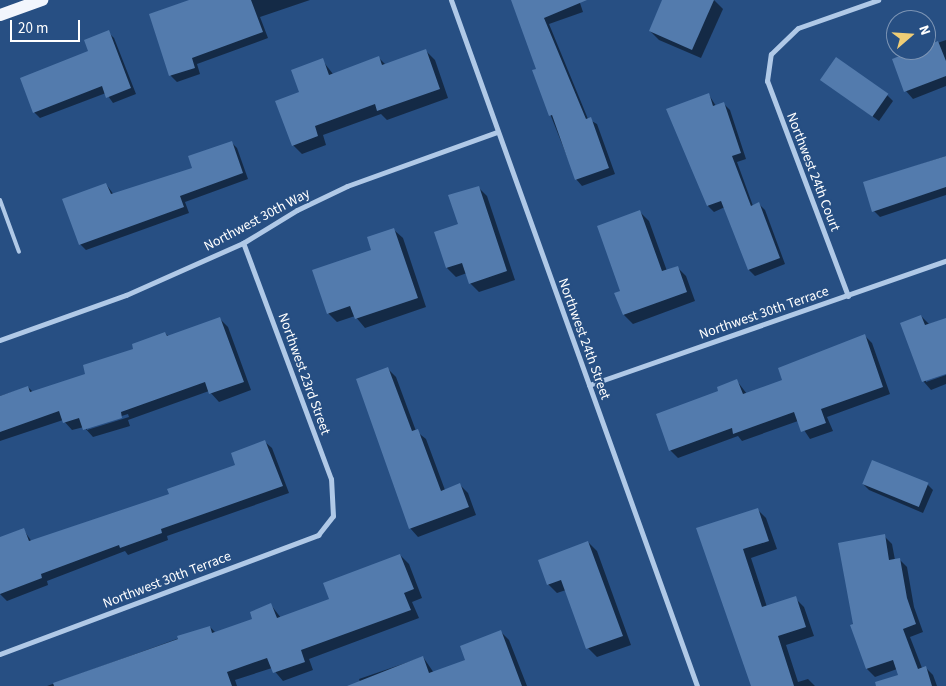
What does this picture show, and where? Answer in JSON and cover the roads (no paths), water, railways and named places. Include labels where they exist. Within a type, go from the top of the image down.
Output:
[{"type":"main road","points":[[0,15],[42,0]]},
{"type":"street","name":"Northwest 24th Street","points":[[451,0],[496,132],[589,385],[696,686]]},
{"type":"street","name":"Northwest 24th Court","points":[[848,296],[767,82],[771,54],[798,28],[878,0]]},
{"type":"street","name":"Northwest 30th Way","points":[[0,340],[126,295],[243,243],[297,210],[347,186],[496,132]]},
{"type":"street","name":"Northwest 23rd Street","points":[[243,243],[331,478],[333,516]]},
{"type":"street","name":"Northwest 30th Terrace","points":[[589,385],[946,261]]},
{"type":"street","name":"Northwest 30th Terrace","points":[[0,654],[318,535],[333,516]]},
{"type":"lane","points":[[0,200],[19,252]]}]
